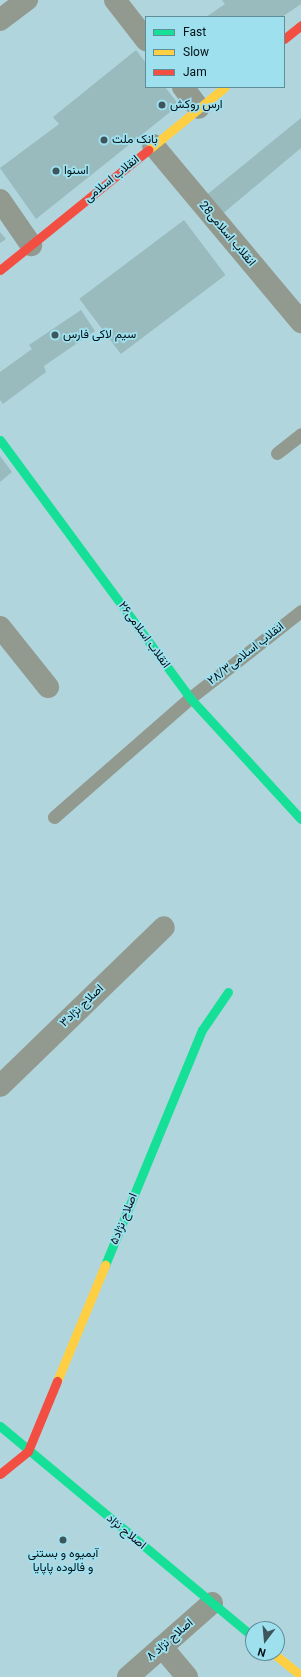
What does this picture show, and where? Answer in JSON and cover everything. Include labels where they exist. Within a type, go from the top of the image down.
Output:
[{"type":"street","points":[[0,20],[27,0]]},
{"type":"street","points":[[115,0],[145,39]]},
{"type":"street","points":[[285,38],[301,25]]},
{"type":"street","points":[[184,88],[199,108]]},
{"type":"street","name":"انقلاب اسلامی","points":[[0,270],[224,88]]},
{"type":"street","name":"28انقلاب اسلامی","points":[[153,145],[300,321]]},
{"type":"street","points":[[0,200],[31,245]]},
{"type":"street","name":"انقلاب اسلامی۲۶","points":[[0,440],[190,698],[301,819]]},
{"type":"street","points":[[0,627],[48,687]]},
{"type":"street","name":"اصلاح نژاد۳","points":[[0,1086],[164,927]]},
{"type":"street","name":"اصلاح نژاد۵","points":[[28,1451],[202,1030],[228,992]]},
{"type":"street","name":"اصلاح نژاد","points":[[0,1426],[28,1451],[245,1630]]},
{"type":"street","points":[[0,1474],[28,1451]]},
{"type":"street","name":"۸ اصلاح نژاد","points":[[128,1677],[212,1603]]},
{"type":"street","points":[[162,1647],[187,1677]]},
{"type":"street","points":[[283,1661],[301,1676]]},
{"type":"lane","points":[[277,453],[301,434]]},
{"type":"lane","name":"انقلاب اسلامی۲۸/۳","points":[[54,817],[190,698],[301,611]]},
{"type":"building","points":[[222,0],[301,0],[301,4],[283,16],[207,16],[225,4]]},
{"type":"building","points":[[136,50],[145,62],[145,88],[166,88],[179,105],[36,219],[0,168],[59,124],[53,117]]},
{"type":"building","points":[[301,118],[301,148],[220,216],[204,197]]},
{"type":"building","points":[[184,220],[226,275],[121,354],[79,299]]},
{"type":"building","points":[[0,232],[6,239],[0,243]]},
{"type":"building","points":[[81,310],[95,331],[44,366],[46,372],[3,404],[0,400],[0,372],[32,349],[29,345]]},
{"type":"building","points":[[0,456],[12,472],[0,482]]},
{"type":"traffic: fast","points":[[0,440],[190,698],[301,819]]},
{"type":"traffic: fast","points":[[105,1265],[202,1030],[228,992]]},
{"type":"traffic: fast","points":[[0,1426],[245,1630]]},
{"type":"traffic: slow","points":[[148,150],[224,88]]},
{"type":"traffic: slow","points":[[57,1381],[105,1265]]},
{"type":"traffic: slow","points":[[283,1661],[301,1676]]},
{"type":"traffic: jam","points":[[285,38],[301,25]]},
{"type":"traffic: jam","points":[[0,270],[148,150]]},
{"type":"traffic: jam","points":[[0,1474],[28,1451],[57,1381]]},
{"type":"place","name":"ارس روکش","points":[[162,105]]},
{"type":"place","name":"بانک ملت","points":[[104,140]]},
{"type":"place","name":"اسنوا","points":[[56,171]]},
{"type":"place","name":"سیم لاکی فارس","points":[[55,335]]},
{"type":"place","name":"آبمیوه و بستنی و فالوده پاپایا","points":[[63,1540]]}]
